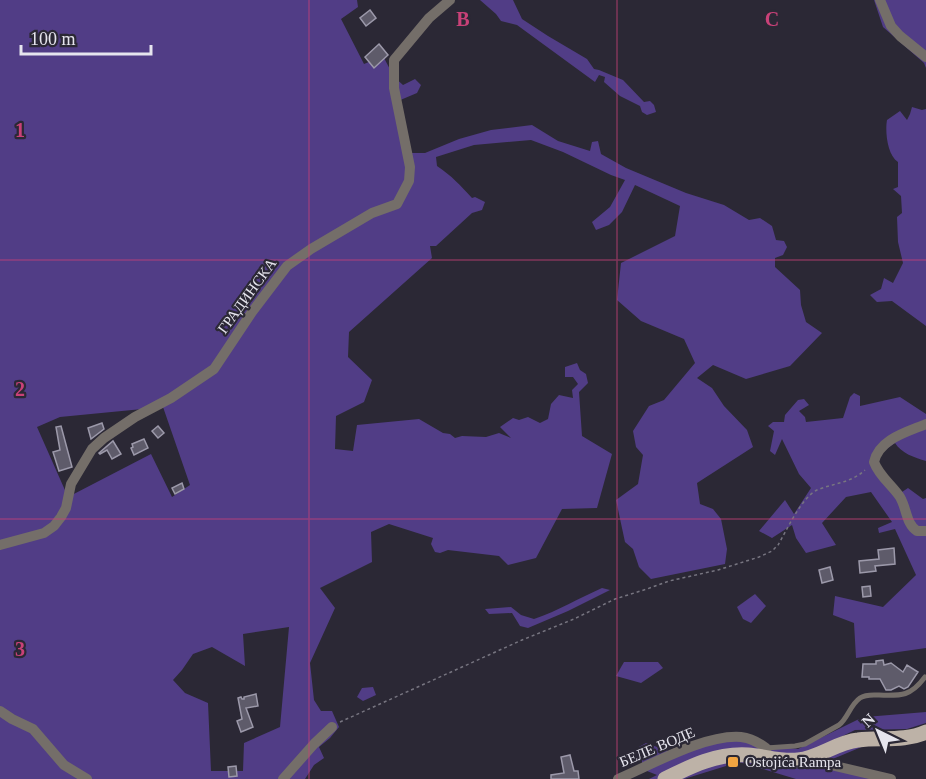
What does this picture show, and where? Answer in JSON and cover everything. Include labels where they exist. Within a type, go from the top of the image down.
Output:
[{"type":"main road","points":[[665,779],[700,762],[716,758],[766,753],[791,761],[812,757],[855,740],[902,738],[926,732]]},
{"type":"street","name":"ГРАДИНСКА","points":[[0,545],[44,533],[54,526],[66,508],[70,484],[92,449],[135,417],[171,398],[214,369],[286,266],[372,213],[397,204],[409,181],[410,167],[394,88],[394,60],[429,18],[450,0]]},
{"type":"street","points":[[880,0],[891,26],[926,57]]},
{"type":"street","points":[[926,424],[892,439],[878,451],[874,462],[876,468],[901,499],[910,525],[917,531],[926,531]]},
{"type":"street","points":[[0,711],[33,729],[64,765],[87,779]]},
{"type":"street","points":[[284,779],[332,727]]},
{"type":"street","name":"БЕЛЕ ВОДЕ","points":[[618,779],[691,747],[731,737],[753,740],[766,753]]},
{"type":"street","points":[[812,757],[822,763],[891,779]]},
{"type":"lane","points":[[766,753],[805,744],[844,721],[859,699],[868,695],[897,696],[910,693],[925,677]]},
{"type":"path","points":[[332,727],[615,599],[669,581],[718,570],[759,557],[778,545],[808,497],[819,489],[858,477],[874,462]]},
{"type":"shaded area","points":[[0,0],[357,0],[358,7],[341,19],[364,64],[383,56],[394,77],[403,85],[415,79],[421,85],[417,93],[398,101],[411,153],[425,153],[459,139],[491,130],[532,125],[558,141],[590,151],[592,142],[598,141],[601,154],[626,168],[686,193],[724,205],[749,220],[760,218],[772,226],[776,240],[784,241],[787,247],[783,255],[775,258],[775,267],[800,290],[806,322],[822,333],[790,366],[746,379],[713,365],[697,378],[712,388],[724,406],[747,430],[753,447],[697,483],[700,504],[713,509],[721,519],[727,549],[725,564],[651,579],[639,567],[633,549],[625,542],[616,500],[638,484],[643,455],[636,447],[633,431],[649,406],[664,400],[695,363],[684,339],[641,321],[617,300],[621,263],[675,236],[680,206],[635,185],[622,212],[609,225],[596,230],[592,222],[610,207],[625,180],[531,140],[474,145],[436,157],[437,166],[452,177],[472,198],[475,197],[485,202],[482,210],[472,213],[436,246],[430,246],[432,258],[349,332],[348,357],[372,380],[364,402],[336,416],[335,449],[353,451],[357,425],[419,419],[455,438],[486,437],[499,433],[511,438],[500,427],[513,418],[519,420],[528,417],[540,423],[548,419],[551,404],[559,395],[573,398],[572,390],[578,384],[573,377],[565,377],[565,367],[577,363],[580,370],[586,374],[588,383],[579,392],[582,436],[612,454],[597,508],[562,509],[536,558],[508,565],[499,556],[448,550],[435,552],[431,544],[433,538],[389,524],[371,532],[372,562],[320,588],[335,608],[310,663],[314,700],[321,711],[332,711],[339,727],[319,747],[324,758],[314,765],[305,779],[0,779]],"holes":[[[163,407],[190,485],[172,497],[151,454],[68,497],[37,427],[60,417]],[[289,627],[280,727],[244,743],[243,771],[211,771],[208,703],[185,693],[173,680],[193,654],[212,647],[245,666],[243,634]]]},
{"type":"shaded area","points":[[480,0],[513,0],[522,19],[587,59],[594,69],[623,80],[644,102],[650,101],[656,112],[647,115],[642,112],[640,106],[620,96],[604,82],[605,77],[599,75],[595,82],[517,25],[501,21]]},
{"type":"shaded area","points":[[874,0],[926,0],[926,68],[924,63],[883,27]]},
{"type":"shaded area","points":[[912,107],[926,109],[926,326],[892,301],[877,302],[870,295],[881,289],[884,278],[893,283],[903,263],[898,242],[897,217],[902,213],[901,196],[893,189],[898,187],[898,162],[889,149],[886,125],[887,120],[900,111],[907,120]]},
{"type":"shaded area","points":[[854,393],[860,396],[860,406],[900,397],[926,414],[926,461],[913,457],[895,443],[882,454],[879,460],[879,470],[902,492],[908,488],[923,499],[926,498],[926,648],[856,658],[854,623],[833,615],[835,596],[883,607],[916,575],[895,529],[879,533],[878,528],[892,522],[871,492],[846,497],[822,523],[836,545],[806,553],[796,538],[792,525],[772,538],[759,531],[785,500],[794,514],[811,488],[799,474],[782,439],[775,455],[770,451],[774,431],[768,426],[773,422],[784,422],[785,415],[798,400],[804,399],[809,405],[799,411],[805,417],[806,422],[843,418],[850,397]]},
{"type":"shaded area","points":[[602,588],[610,590],[528,628],[520,626],[512,613],[489,614],[485,609],[511,607],[521,615],[534,619]]},
{"type":"shaded area","points":[[755,594],[766,606],[751,623],[743,619],[737,607]]},
{"type":"shaded area","points":[[624,662],[658,662],[663,668],[641,683],[616,676]]},
{"type":"shaded area","points":[[373,687],[376,695],[363,701],[357,697],[362,688]]},
{"type":"shaded area","points":[[926,712],[926,723],[907,729],[855,730],[814,750],[840,750],[871,743],[828,761],[879,779],[796,779],[739,762],[684,779],[649,779],[657,775],[642,769],[639,747],[646,743],[671,752],[736,734],[767,745],[798,749],[865,717]]},
{"type":"building","points":[[370,10],[376,18],[366,26],[360,18]]},
{"type":"building","points":[[379,44],[388,55],[374,68],[365,57]]},
{"type":"building","points":[[102,423],[104,429],[91,439],[88,428]]},
{"type":"building","points":[[61,426],[72,467],[59,471],[53,452],[60,450],[56,427]]},
{"type":"building","points":[[158,426],[164,433],[158,438],[152,431]]},
{"type":"building","points":[[144,439],[148,448],[134,455],[132,444]]},
{"type":"building","points":[[113,441],[121,454],[112,459],[107,450],[99,453]]},
{"type":"building","points":[[182,483],[184,489],[175,494],[172,488]]},
{"type":"building","points":[[894,548],[895,564],[875,566],[876,571],[860,573],[859,561],[879,559],[878,550]]},
{"type":"building","points":[[830,567],[833,580],[822,583],[819,570]]},
{"type":"building","points":[[870,586],[871,596],[863,597],[862,587]]},
{"type":"building","points":[[883,660],[884,665],[891,663],[903,672],[907,665],[918,672],[908,687],[904,689],[899,686],[886,690],[880,679],[862,677],[863,664],[876,664],[876,661]]},
{"type":"building","points":[[256,694],[258,706],[246,708],[253,727],[241,732],[237,721],[242,719],[238,698],[244,699],[244,697]]},
{"type":"building","points":[[570,755],[574,771],[578,771],[579,779],[551,779],[551,775],[564,773],[561,757]]},
{"type":"building","points":[[236,766],[237,776],[229,777],[228,767]]},
{"type":"place","name":"Ostojića Rampa","points":[[733,762]]}]
